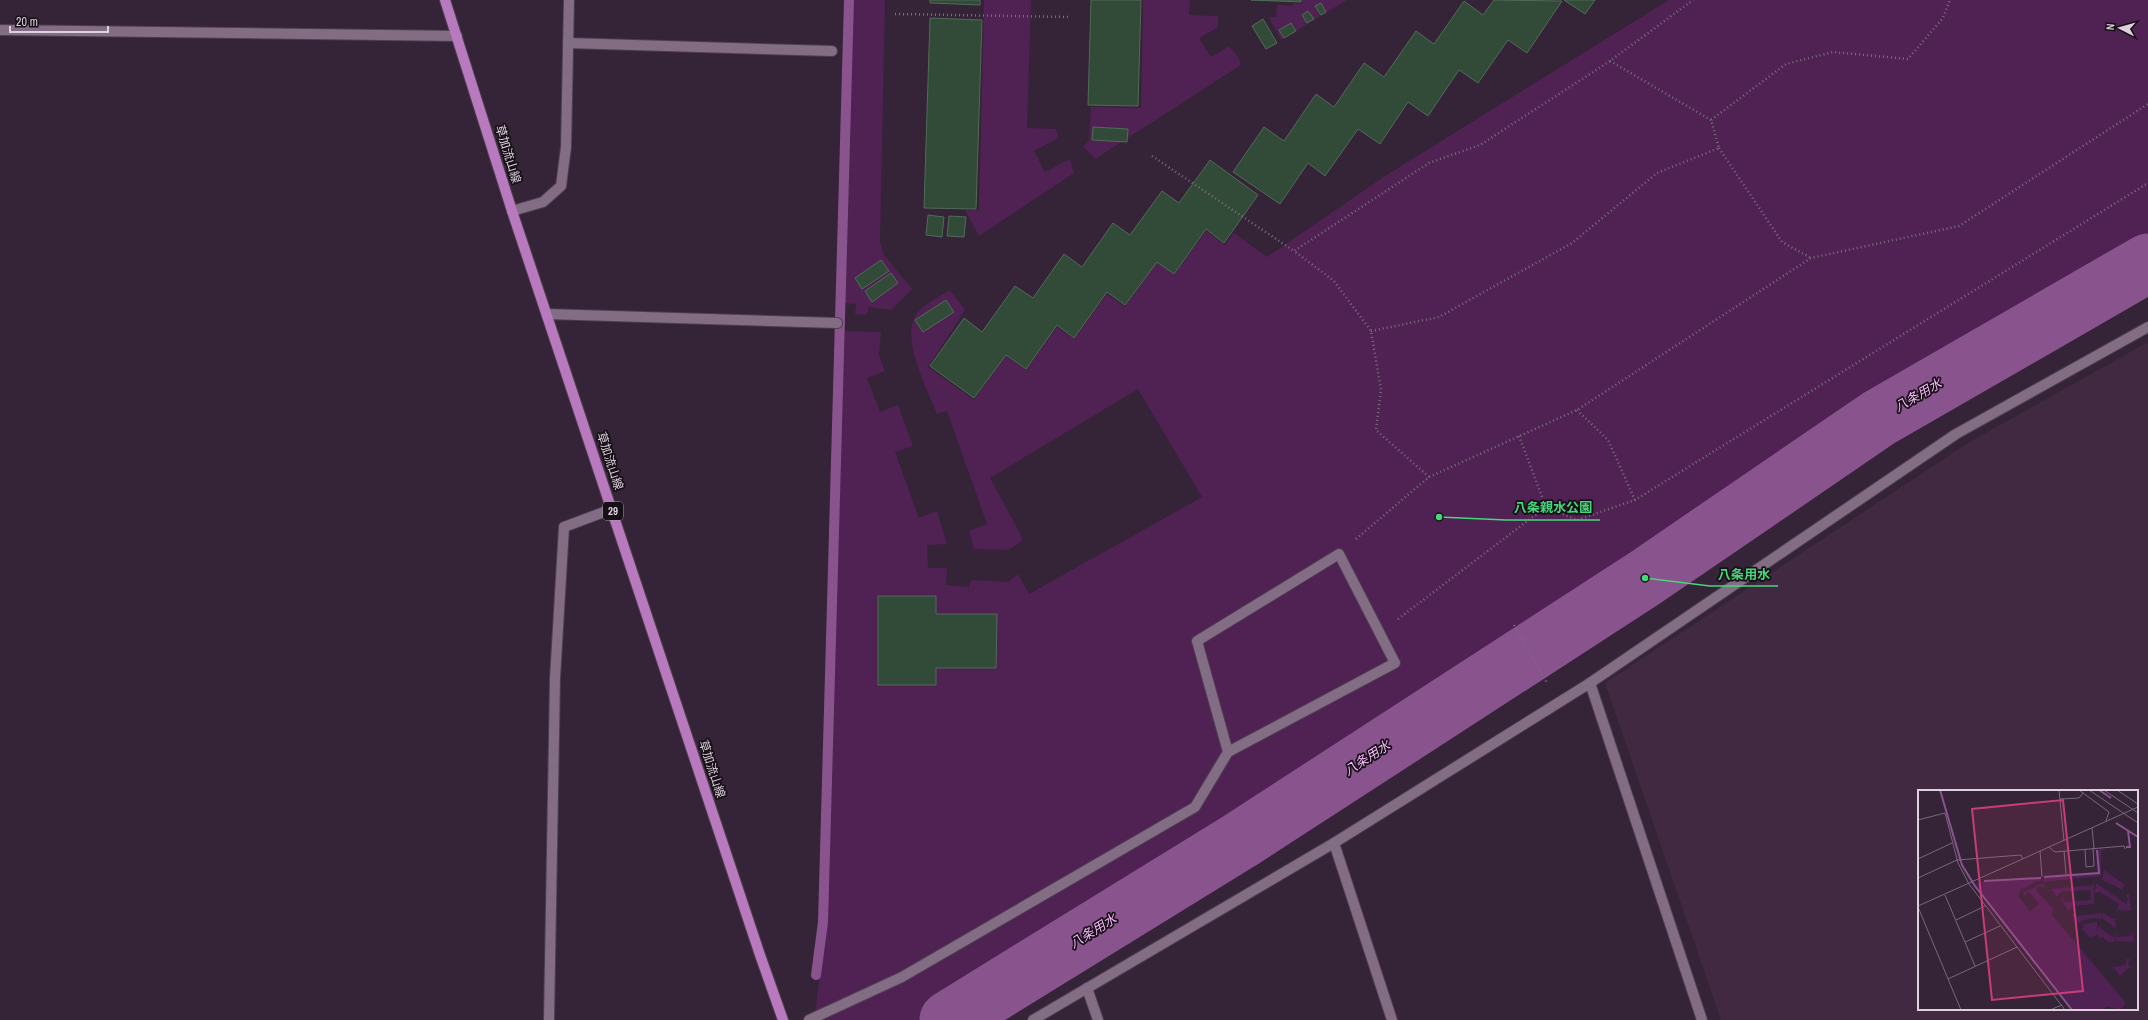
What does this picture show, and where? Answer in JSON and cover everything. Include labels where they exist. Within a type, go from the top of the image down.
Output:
[{"type":"main road","name":"草加流山線","points":[[445,0],[512,211],[783,1020]]},
{"type":"street","points":[[512,211],[543,202],[561,186],[566,147],[569,0]]},
{"type":"street","points":[[0,30],[457,36]]},
{"type":"street","points":[[568,43],[832,51]]},
{"type":"street","points":[[547,314],[837,323]]},
{"type":"street","points":[[1033,1020],[1334,843],[1590,683],[1956,434],[2148,327]]},
{"type":"street","points":[[549,1020],[555,678],[564,527],[612,509]]},
{"type":"street","points":[[809,1020],[902,977],[1195,806],[1228,752],[1394,662],[1339,554],[1197,641],[1228,752]]},
{"type":"street","points":[[1590,683],[1702,1020]]},
{"type":"street","points":[[1334,843],[1392,1020]]},
{"type":"street","points":[[1087,988],[1098,1020]]},
{"type":"path","points":[[1294,251],[1430,163],[1480,145],[1610,61],[1693,0]]},
{"type":"path","points":[[1711,120],[1786,64],[1833,52],[1908,59],[1943,18],[1950,0]]},
{"type":"path","points":[[895,14],[1068,17]]},
{"type":"path","points":[[1610,61],[1711,120],[1719,148],[1782,242],[1811,258]]},
{"type":"path","points":[[1339,554],[1429,477],[1577,410],[1811,258],[1959,226],[2148,104]]},
{"type":"path","points":[[1371,331],[1439,317],[1572,243],[1657,173],[1719,148]]},
{"type":"path","points":[[1152,156],[1294,251],[1334,282],[1371,331],[1381,390],[1376,430],[1429,477]]},
{"type":"path","points":[[1519,436],[1546,507],[1578,520],[1635,500],[2148,183]]},
{"type":"path","points":[[1577,410],[1608,440],[1635,500]]},
{"type":"path","points":[[1380,633],[1546,507]]},
{"type":"path","points":[[1514,625],[1544,679]]},
{"type":"shaded area","points":[[852,0],[885,0],[880,242],[884,255],[912,289],[891,310],[869,307],[867,315],[855,314],[856,304],[844,303]]},
{"type":"shaded area","points":[[984,0],[1031,0],[1027,128],[1056,129],[1058,138],[1034,151],[1045,172],[1070,159],[1074,173],[979,236],[965,210],[979,210]]},
{"type":"shaded area","points":[[1143,0],[1190,0],[1189,15],[1218,16],[1218,27],[1199,38],[1211,57],[1229,46],[1239,58],[1241,65],[1095,159],[1083,146],[1089,141],[1091,107],[1141,108]]},
{"type":"shaded area","points":[[1302,0],[1347,0],[1281,40],[1269,17],[1276,17],[1277,5],[1293,6],[1293,3],[1302,4]]},
{"type":"shaded area","points":[[1669,0],[2148,0],[2148,245],[1877,400],[1682,537],[1392,730],[994,979],[932,1020],[818,1020],[815,1012],[827,923],[831,694],[845,331],[881,332],[879,355],[885,371],[867,378],[880,412],[898,405],[913,446],[895,452],[919,518],[937,511],[947,544],[927,545],[928,568],[947,568],[946,585],[969,587],[971,580],[1008,582],[1018,574],[1029,594],[1202,497],[1138,389],[990,478],[1022,537],[1021,542],[1008,550],[974,549],[969,531],[987,524],[947,411],[937,414],[921,376],[912,346],[911,332],[913,320],[923,307],[950,290],[965,310],[928,367],[974,400],[1006,356],[1026,370],[1057,327],[1074,339],[1107,294],[1125,307],[1157,262],[1174,275],[1206,231],[1225,245],[1234,233],[1267,257],[1385,176]]},
{"type":"shaded area","points":[[2148,342],[2148,1020],[1721,1020],[1605,683],[1968,443]]},
{"type":"building","points":[[930,0],[980,0],[980,5],[930,3]]},
{"type":"building","points":[[1091,0],[1141,0],[1138,106],[1088,105]]},
{"type":"building","points":[[1251,0],[1301,0],[1301,2]]},
{"type":"building","points":[[1494,0],[1562,1],[1527,53],[1508,40],[1478,83],[1459,70],[1428,116],[1408,102],[1380,144],[1358,129],[1325,176],[1308,163],[1280,204],[1233,172],[1264,127],[1284,141],[1316,94],[1334,107],[1364,63],[1384,77],[1416,31],[1434,44],[1464,1],[1483,15]]},
{"type":"building","points":[[1564,0],[1595,0],[1585,14]]},
{"type":"building","points":[[1321,3],[1326,12],[1321,15],[1315,6]]},
{"type":"building","points":[[1308,11],[1314,19],[1307,23],[1302,15]]},
{"type":"building","points":[[930,18],[982,20],[976,209],[924,208]]},
{"type":"building","points":[[1263,19],[1277,43],[1266,49],[1252,26]]},
{"type":"building","points":[[1291,23],[1296,31],[1284,38],[1279,30]]},
{"type":"building","points":[[1093,127],[1128,129],[1127,142],[1092,140]]},
{"type":"building","points":[[1210,160],[1258,195],[1224,243],[1206,229],[1174,274],[1157,262],[1125,305],[1107,292],[1074,338],[1057,325],[1026,369],[1006,355],[974,398],[930,366],[964,318],[982,332],[1015,286],[1033,298],[1064,254],[1082,267],[1113,223],[1130,235],[1162,191],[1179,203]]},
{"type":"building","points":[[928,215],[944,217],[942,237],[926,235]]},
{"type":"building","points":[[949,216],[966,217],[964,237],[947,236]]},
{"type":"building","points":[[881,260],[889,271],[862,289],[855,278]]},
{"type":"building","points":[[891,273],[898,283],[872,302],[865,291]]},
{"type":"building","points":[[946,300],[954,312],[923,332],[915,320]]},
{"type":"building","points":[[878,596],[936,596],[936,614],[997,614],[996,668],[936,668],[936,685],[878,685]]},
{"type":"waterway","points":[[816,975],[823,922],[849,0]]},
{"type":"waterway","name":"八条用水","points":[[949,1020],[1241,840],[1645,578],[1879,418],[2148,263]]},
{"type":"place","name":"八条親水公園","points":[[1439,517]]},
{"type":"place","name":"八条用水","points":[[1645,578]]}]
